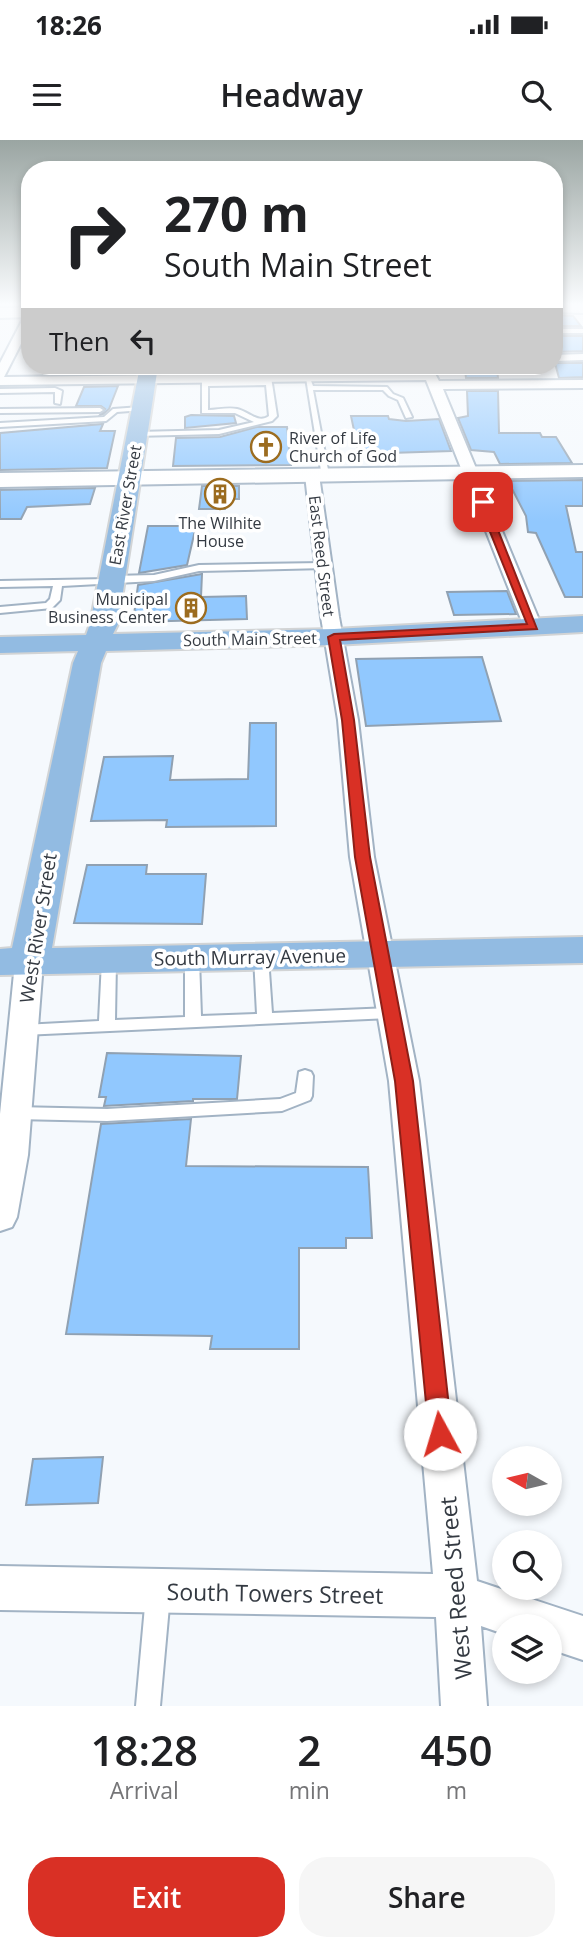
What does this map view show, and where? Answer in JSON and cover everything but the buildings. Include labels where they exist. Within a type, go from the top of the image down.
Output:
[{"type":"main road","name":"East River Street","points":[[97,643],[111,581],[145,389]]},
{"type":"main road","name":"South Main Street","points":[[0,645],[334,637],[583,624]]},
{"type":"main road","name":"West River Street","points":[[15,963],[87,663],[97,643]]},
{"type":"main road","name":"South Murray Avenue","points":[[15,963],[583,950]]},
{"type":"street","points":[[0,381],[145,389],[205,382],[269,380],[308,383],[429,376]]},
{"type":"street","points":[[430,376],[533,627]]},
{"type":"street","points":[[432,376],[583,384]]},
{"type":"street","points":[[0,480],[583,471]]},
{"type":"street","name":"East Reed Street","points":[[318,475],[323,566],[334,637]]},
{"type":"street","name":"West Reed Street","points":[[334,637],[348,720],[362,857],[378,954],[404,1081],[457,1597],[464,1706]]},
{"type":"street","name":"West River Street","points":[[0,1217],[12,1155],[15,1113],[10,1070],[23,1030],[15,963]]},
{"type":"street","name":"South Towers Street","points":[[0,1588],[457,1597],[510,1614]]},
{"type":"street","name":"South Towers Street","points":[[562,1631],[583,1638]]},
{"type":"lane","points":[[137,433],[219,432],[260,422],[273,416],[269,380]]},
{"type":"lane","points":[[236,411],[237,381]]},
{"type":"lane","points":[[205,382],[204,412],[236,411],[260,422]]},
{"type":"lane","points":[[318,475],[308,383],[385,388],[391,395],[401,399],[408,417]]},
{"type":"lane","points":[[0,425],[106,419],[116,406],[145,389]]},
{"type":"lane","points":[[0,391],[55,390],[59,391],[58,403]]},
{"type":"lane","points":[[0,403],[104,403]]},
{"type":"lane","points":[[0,411],[116,406]]},
{"type":"lane","points":[[0,584],[155,578],[199,568],[323,566]]},
{"type":"lane","points":[[0,610],[49,606],[55,600],[58,583]]},
{"type":"lane","points":[[261,957],[265,1019]]},
{"type":"lane","points":[[192,959],[193,1022]]},
{"type":"lane","points":[[107,1026],[108,961]]},
{"type":"lane","points":[[23,1030],[390,1013]]},
{"type":"lane","points":[[15,1113],[107,1115],[282,1105],[304,1096],[305,1076]]},
{"type":"lane","points":[[148,1706],[158,1590]]},
{"type":"place","name":"River of Life Church of God","points":[[266,447]]},
{"type":"place","name":"The Wilhite House","points":[[220,494]]},
{"type":"place","name":"Municipal Business Center","points":[[191,608]]},
{"type":"route","points":[[440,1434],[404,1081],[378,954],[362,857],[348,720],[334,637],[533,627],[483,502]]}]
